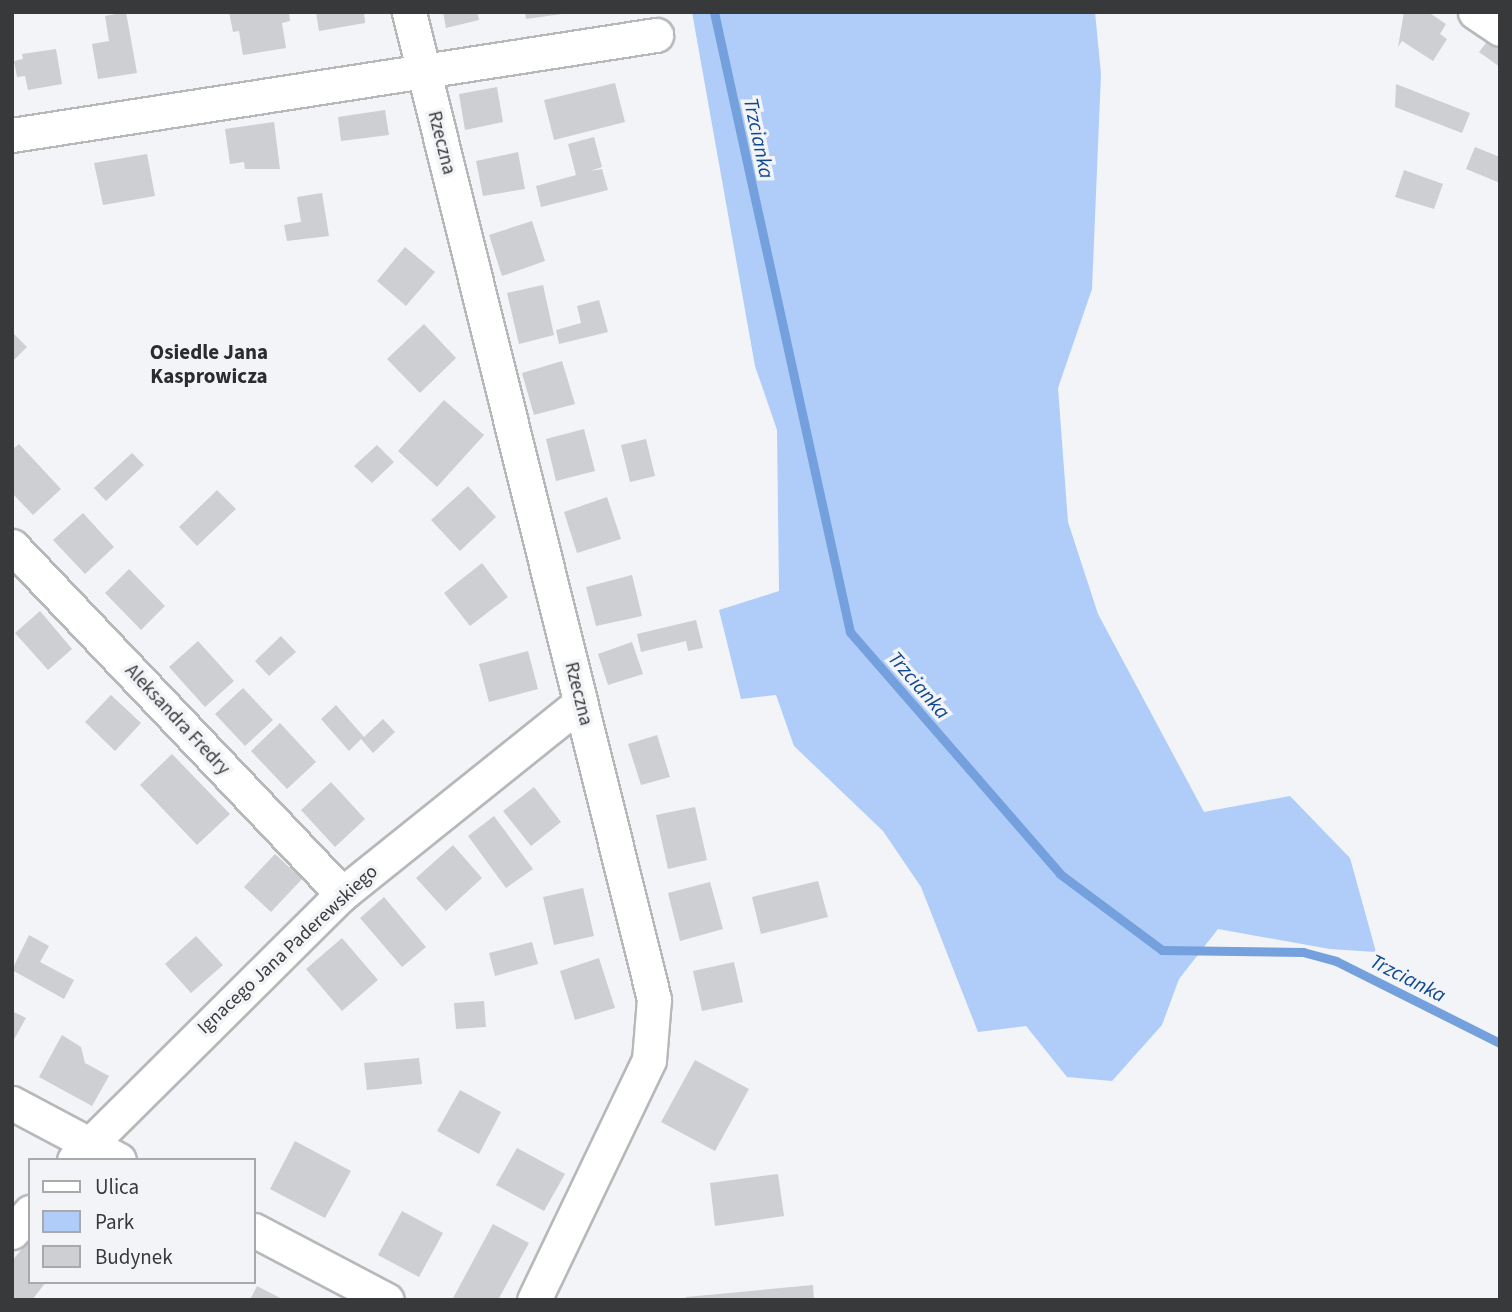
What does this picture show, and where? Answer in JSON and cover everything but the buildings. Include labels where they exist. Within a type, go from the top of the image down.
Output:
[{"type":"street","name":"Rzeczna","points":[[409,12],[654,999],[649,1060],[534,1300]]},
{"type":"street","points":[[1475,12],[1500,29]]},
{"type":"street","points":[[12,135],[656,35]]},
{"type":"street","name":"Aleksandra Fredry","points":[[12,546],[342,894]]},
{"type":"street","name":"Ignacego Jana Paderewskiego","points":[[81,1152],[342,894],[580,703]]},
{"type":"street","points":[[12,1103],[81,1152],[110,1158]]},
{"type":"street","points":[[12,1232],[28,1214]]},
{"type":"street","points":[[256,1231],[387,1300]]},
{"type":"green space","points":[[692,12],[1095,12],[1101,74],[1092,289],[1058,388],[1068,522],[1098,614],[1204,812],[1290,796],[1350,858],[1376,952],[1330,949],[1218,929],[1179,979],[1162,1025],[1112,1081],[1067,1077],[1026,1026],[978,1032],[921,887],[883,831],[794,746],[776,695],[741,699],[719,610],[779,591],[777,430],[755,366]]},
{"type":"waterway","name":"Trzcianka","points":[[714,12],[850,632],[1060,874],[1162,950],[1303,952],[1336,961],[1500,1043]]},
{"type":"district","name":"Osiedle Jana Kasprowicza","points":[[209,364]]}]
